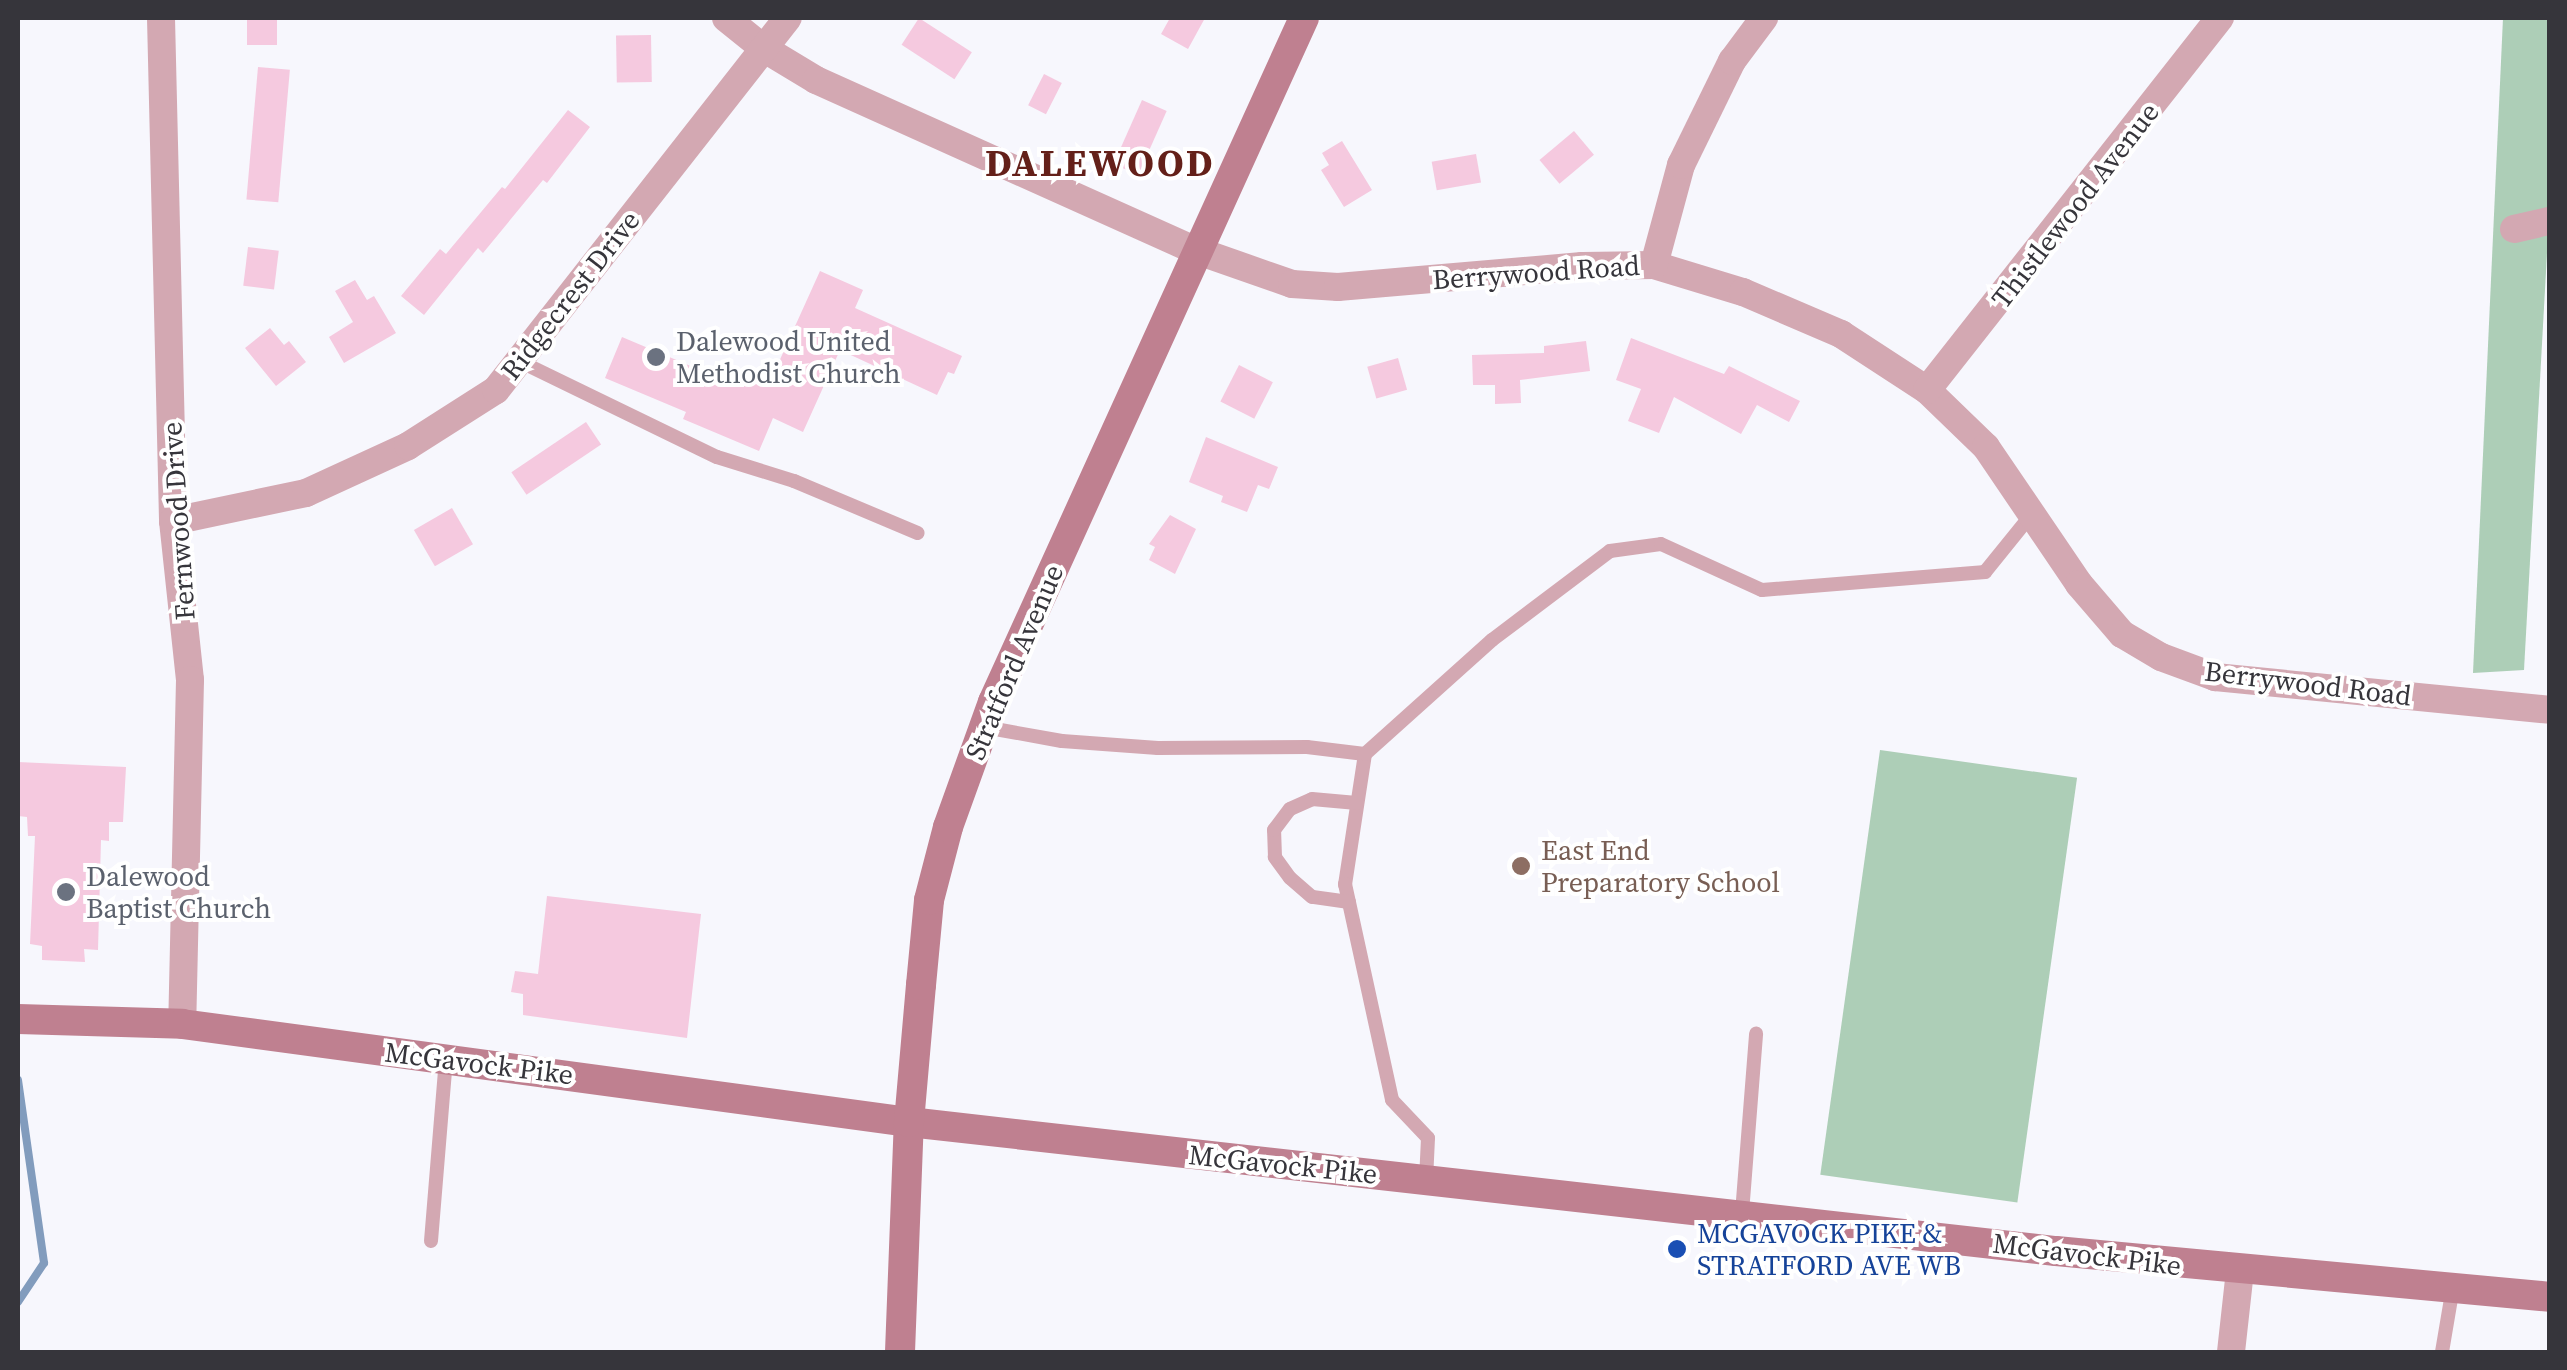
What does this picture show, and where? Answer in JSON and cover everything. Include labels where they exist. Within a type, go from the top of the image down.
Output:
[{"type":"street","name":"Fernwood Drive","points":[[161,18],[173,520],[190,680],[182,1024]]},
{"type":"street","name":"Berrywood Road","points":[[726,18],[763,48],[816,80],[1196,250],[1292,284],[1338,287],[1582,266],[1654,264],[1742,292],[1842,334],[1927,390],[1986,447],[2078,584],[2122,634],[2161,657],[2215,677],[2550,710]]},
{"type":"street","name":"Ridgecrest Drive","points":[[173,520],[306,493],[391,454],[496,390],[788,18]]},
{"type":"street","name":"Stratford Avenue","points":[[900,1352],[909,1122],[929,900],[948,827],[984,727],[1304,18]]},
{"type":"street","points":[[1654,264],[1681,165],[1732,61],[1764,18]]},
{"type":"street","name":"Thistlewood Avenue","points":[[1927,390],[2220,18]]},
{"type":"street","points":[[2514,230],[2550,221]]},
{"type":"street","name":"McGavock Pike","points":[[18,1019],[182,1024],[909,1122],[2240,1271],[2550,1296]]},
{"type":"street","points":[[2232,1352],[2240,1271]]},
{"type":"lane","points":[[519,361],[717,457],[794,481],[918,533]]},
{"type":"lane","points":[[1426,1180],[1428,1138],[1392,1100],[1345,884],[1364,754],[1492,640],[1610,551],[1661,544],[1762,590],[1985,572],[2032,514]]},
{"type":"lane","points":[[984,727],[1139,746],[1307,747],[1364,754]]},
{"type":"lane","points":[[1349,902],[1312,898],[1290,878],[1275,858],[1274,830],[1290,809],[1312,799],[1357,803]]},
{"type":"lane","points":[[1742,1213],[1756,1034]]},
{"type":"lane","points":[[431,1241],[446,1059]]},
{"type":"lane","points":[[2442,1352],[2453,1286]]},
{"type":"green space","points":[[2503,18],[2549,18],[2549,217],[2524,670],[2473,673]]},
{"type":"green space","points":[[1880,750],[2077,778],[2017,1203],[1820,1175]]},
{"type":"building","points":[[247,18],[277,18],[277,45],[247,45]]},
{"type":"building","points":[[919,18],[972,52],[954,79],[902,45]]},
{"type":"building","points":[[1170,18],[1205,18],[1188,49],[1161,34]]},
{"type":"building","points":[[651,35],[652,82],[617,83],[616,36]]},
{"type":"building","points":[[258,67],[290,70],[278,202],[246,199]]},
{"type":"building","points":[[1044,74],[1062,83],[1046,114],[1028,105]]},
{"type":"building","points":[[1142,100],[1167,111],[1138,175],[1114,164]]},
{"type":"building","points":[[568,110],[590,127],[547,183],[543,180],[483,253],[478,248],[424,315],[401,296],[440,249],[446,254],[502,187],[505,189]]},
{"type":"building","points":[[1574,131],[1594,155],[1559,184],[1540,160]]},
{"type":"building","points":[[1342,141],[1372,190],[1344,207],[1321,170],[1329,165],[1322,153]]},
{"type":"building","points":[[1476,154],[1481,183],[1437,190],[1432,162]]},
{"type":"building","points":[[248,247],[279,251],[274,289],[243,286]]},
{"type":"building","points":[[820,271],[863,290],[855,308],[962,356],[954,374],[948,372],[937,395],[840,350],[803,432],[773,418],[759,451],[683,419],[686,412],[605,378],[622,337],[719,378],[723,368],[768,386]]},
{"type":"building","points":[[355,280],[367,300],[374,296],[396,333],[344,363],[329,337],[353,322],[335,291]]},
{"type":"building","points":[[270,328],[284,345],[289,341],[306,362],[276,386],[245,348]]},
{"type":"building","points":[[1631,338],[1724,374],[1729,366],[1800,401],[1789,422],[1757,405],[1741,434],[1674,397],[1659,433],[1628,421],[1641,389],[1616,380]]},
{"type":"building","points":[[1586,341],[1590,371],[1520,380],[1521,403],[1495,404],[1495,385],[1473,385],[1472,355],[1544,353],[1544,346]]},
{"type":"building","points":[[1398,358],[1407,390],[1376,399],[1367,367]]},
{"type":"building","points":[[1239,365],[1273,382],[1254,419],[1220,402]]},
{"type":"building","points":[[586,422],[601,444],[526,495],[511,472]]},
{"type":"building","points":[[1206,437],[1278,467],[1269,489],[1258,485],[1247,512],[1221,502],[1223,496],[1189,482]]},
{"type":"building","points":[[452,508],[473,544],[435,566],[414,530]]},
{"type":"building","points":[[1170,515],[1196,529],[1175,574],[1149,560],[1155,547],[1149,544]]},
{"type":"building","name":"Dalewood Baptist Church","points":[[18,762],[126,767],[123,822],[109,822],[109,841],[101,840],[98,950],[84,949],[85,962],[42,960],[42,946],[30,944],[35,836],[28,836],[27,817],[18,816]]},
{"type":"building","points":[[547,896],[701,914],[687,1038],[523,1015],[523,994],[511,992],[515,971],[538,974]]},
{"type":"waterway","points":[[18,1080],[44,1263],[18,1302]]},
{"type":"place","name":"Dalewood United Methodist Church","points":[[656,357]]},
{"type":"place","name":"East End Preparatory School","points":[[1521,866]]},
{"type":"place","name":"Dalewood Baptist Church","points":[[66,892]]},
{"type":"place","name":"MCGAVOCK PIKE & STRATFORD AVE WB","points":[[1677,1249]]},
{"type":"district","name":"DALEWOOD","points":[[1100,164]]}]
